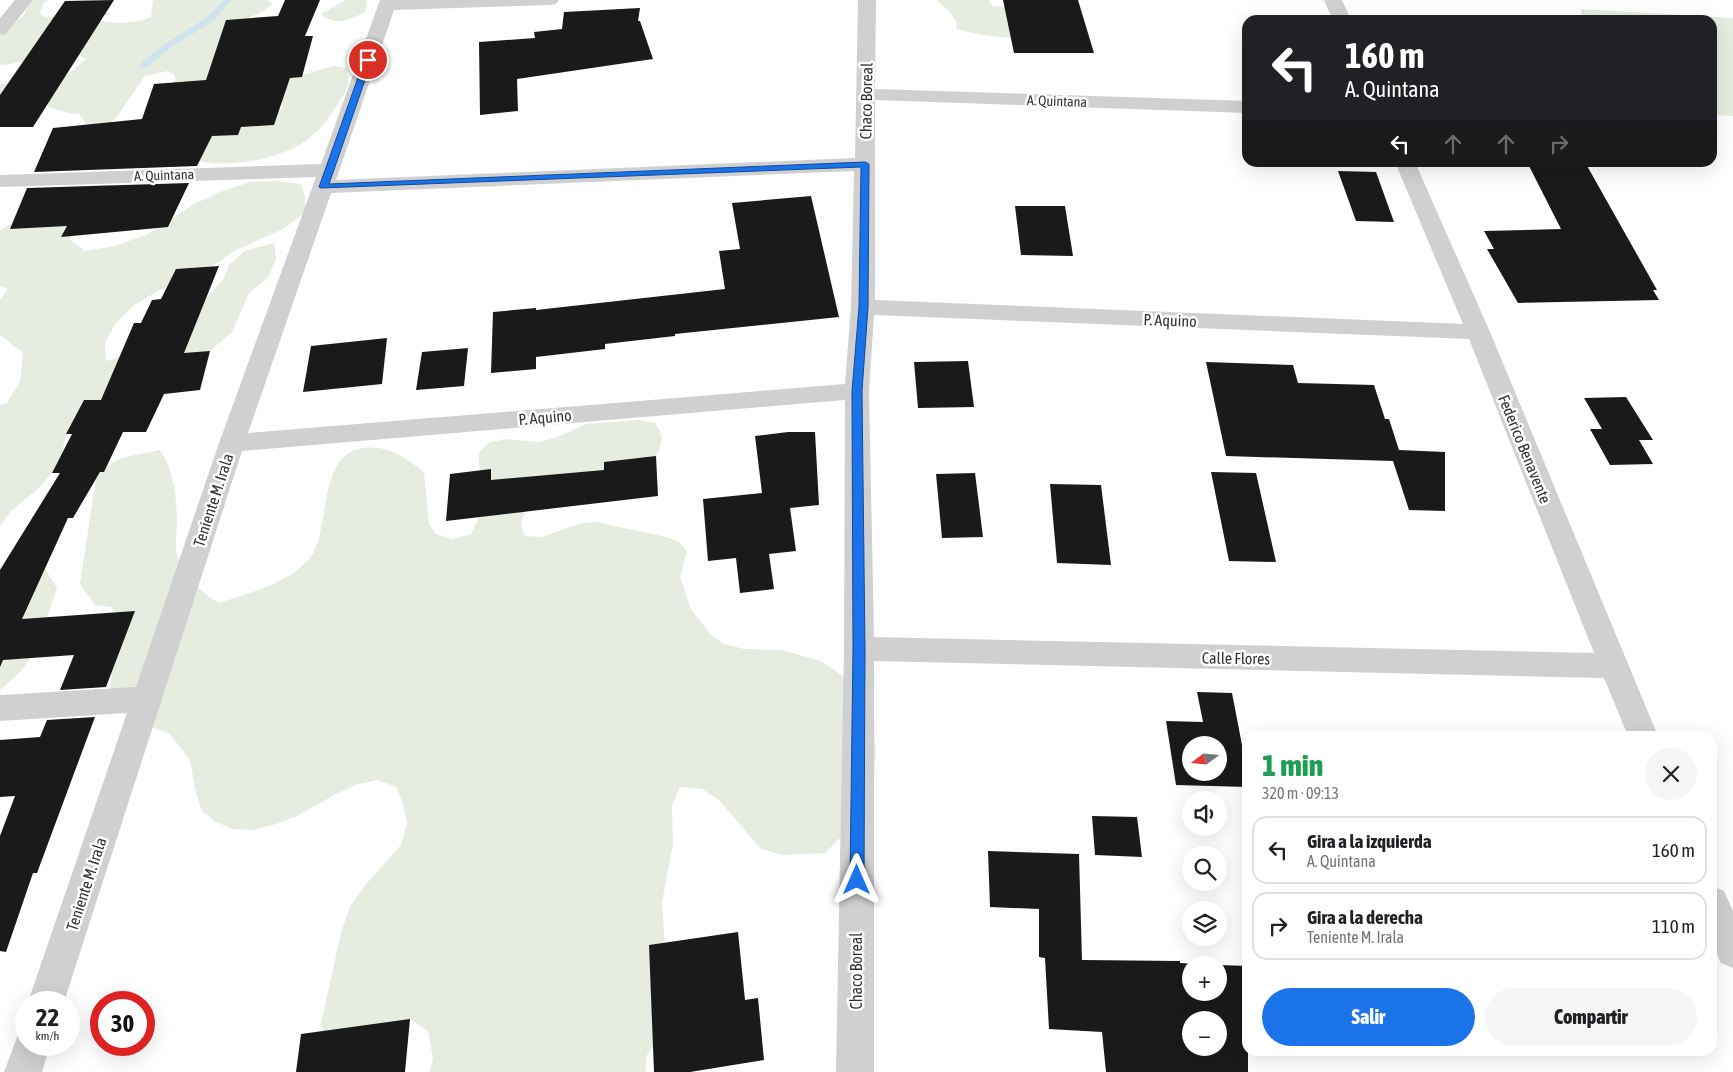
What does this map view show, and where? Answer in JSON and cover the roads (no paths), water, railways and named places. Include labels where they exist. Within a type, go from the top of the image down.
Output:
[{"type":"street","points":[[0,30],[24,0]]},
{"type":"street","points":[[388,3],[550,0]]},
{"type":"street","name":"Chaco Boreal","points":[[856,1072],[859,649],[857,391],[863,307],[867,0]]},
{"type":"street","points":[[1333,0],[1340,15]]},
{"type":"street","name":"Teniente M. Irala","points":[[50,991],[232,443],[388,3]]},
{"type":"street","name":"A. Quintana","points":[[866,94],[1242,107]]},
{"type":"street","name":"A. Quintana","points":[[0,181],[326,178],[865,164]]},
{"type":"street","name":"Federico Benavente","points":[[1407,167],[1478,332],[1641,731]]},
{"type":"street","name":"P. Aquino","points":[[863,307],[1478,332]]},
{"type":"street","name":"P. Aquino","points":[[232,443],[857,391]]},
{"type":"street","name":"Calle Flores","points":[[859,649],[1613,666]]},
{"type":"street","points":[[0,708],[147,700]]},
{"type":"street","points":[[1717,914],[1733,951]]},
{"type":"street","points":[[23,1072],[28,1056]]},
{"type":"waterway","points":[[144,65],[168,45],[209,20],[228,0]]}]
